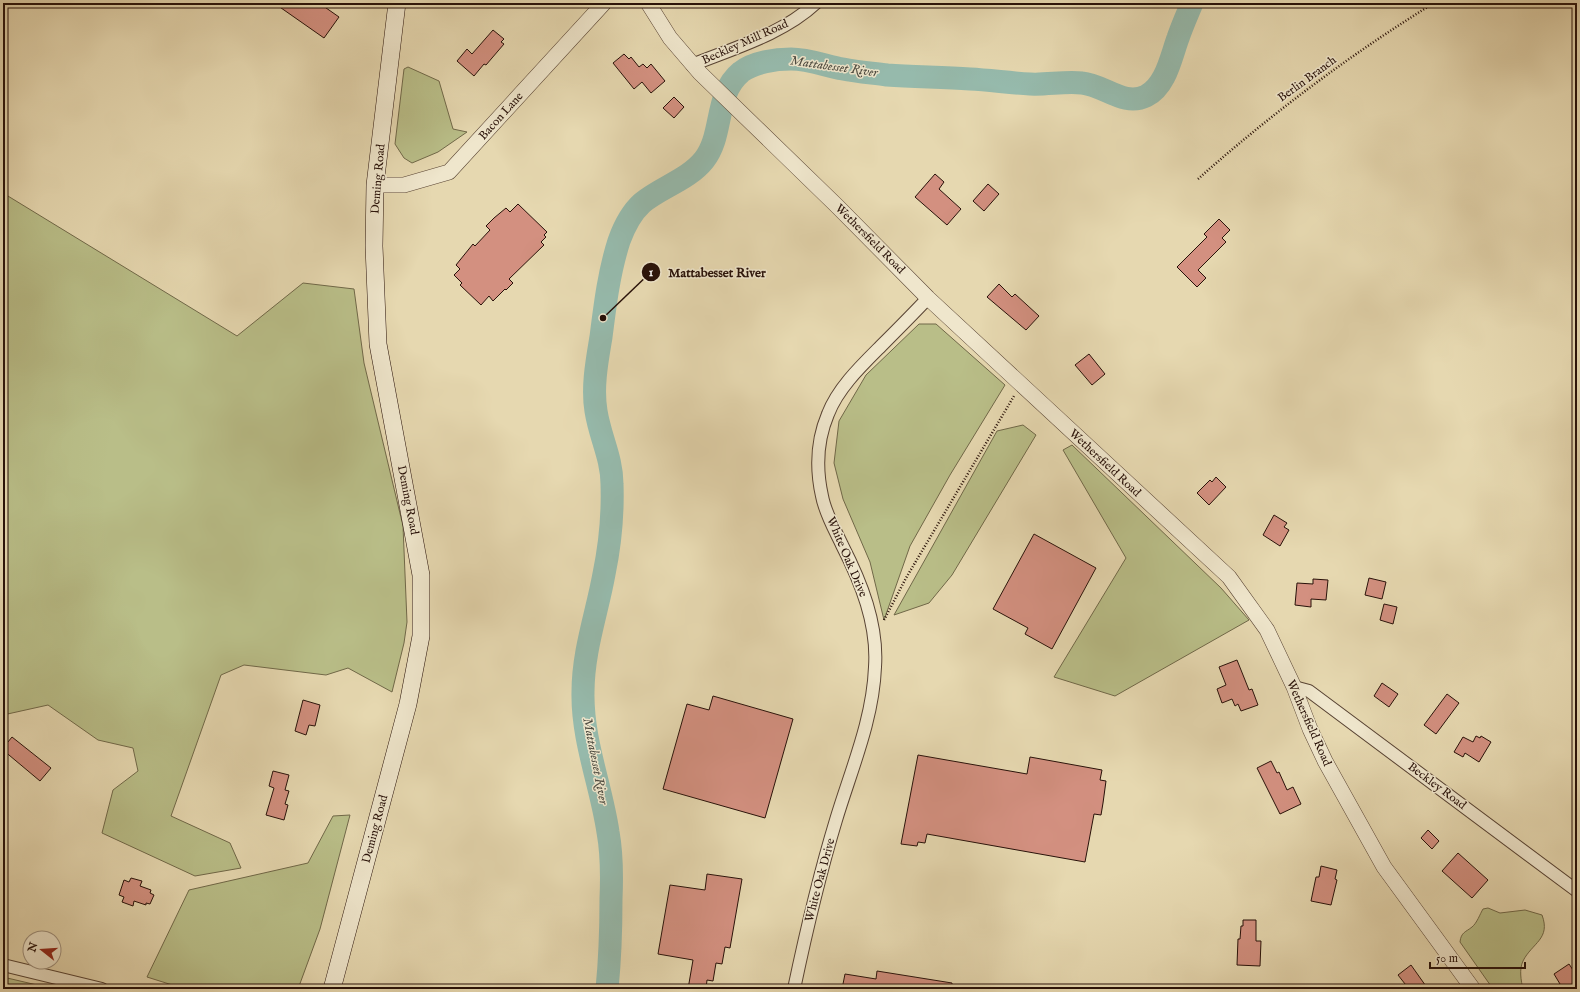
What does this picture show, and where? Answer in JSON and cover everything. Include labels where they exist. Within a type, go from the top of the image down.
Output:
[{"type":"main road","name":"Deming Road","points":[[332,989],[408,704],[421,636],[421,575],[378,344],[374,246],[375,185],[397,3]]},
{"type":"street","name":"Bacon Lane","points":[[375,185],[404,185],[449,172],[604,3]]},
{"type":"street","name":"Wethersfield Road","points":[[648,3],[670,38],[692,65],[928,298],[1229,577],[1267,630],[1294,687],[1310,729],[1325,761],[1384,867],[1473,989]]},
{"type":"street","name":"Beckley Mill Road","points":[[692,65],[778,29],[797,18],[816,3]]},
{"type":"street","name":"White Oak Drive","points":[[794,989],[805,934],[819,878],[861,741],[871,703],[876,666],[874,640],[868,607],[857,574],[834,527],[822,498],[818,465],[820,438],[828,414],[840,391],[861,366],[928,298]]},
{"type":"street","name":"Beckley Road","points":[[1294,687],[1309,691],[1577,891]]},
{"type":"street","points":[[3,965],[102,989]]},
{"type":"path","name":"Berlin Branch","points":[[1198,179],[1236,146],[1294,100],[1360,52],[1434,3]]},
{"type":"path","points":[[874,640],[906,578],[1021,385]]},
{"type":"green space","points":[[408,67],[439,81],[453,129],[467,132],[438,152],[412,163],[404,158],[395,144],[404,69]]},
{"type":"green space","points":[[3,193],[237,336],[303,283],[354,289],[364,363],[403,526],[407,622],[404,643],[392,692],[348,668],[326,675],[244,665],[221,675],[171,816],[230,843],[241,868],[195,876],[102,833],[113,790],[138,771],[133,748],[98,740],[48,705],[3,715]]},
{"type":"green space","points":[[919,324],[936,324],[1005,385],[950,475],[910,546],[884,620],[870,562],[843,499],[834,463],[839,421],[866,375]]},
{"type":"green space","points":[[1023,425],[1036,435],[952,575],[929,603],[894,615],[997,431]]},
{"type":"green space","points":[[1072,445],[1221,588],[1249,620],[1115,696],[1054,677],[1126,558],[1063,450]]},
{"type":"green space","points":[[350,815],[320,929],[298,989],[185,989],[147,977],[189,890],[308,863],[333,816]]},
{"type":"green space","points":[[1488,908],[1500,913],[1525,910],[1542,915],[1544,930],[1542,935],[1522,964],[1521,975],[1523,989],[1493,989],[1460,942],[1463,934],[1474,925],[1483,909]]},
{"type":"green space","points":[[3,977],[54,989],[3,989]]},
{"type":"building","points":[[274,3],[319,3],[339,17],[324,38]]},
{"type":"building","points":[[493,30],[504,39],[501,42],[504,44],[486,65],[484,64],[474,76],[457,61],[467,49],[472,54]]},
{"type":"building","points":[[624,54],[629,59],[631,57],[639,67],[643,64],[647,68],[651,64],[665,81],[651,93],[642,82],[634,89],[613,63]]},
{"type":"building","points":[[674,97],[684,107],[674,118],[663,108]]},
{"type":"building","points":[[935,174],[944,182],[939,189],[961,209],[947,225],[915,197]]},
{"type":"building","points":[[988,184],[999,194],[984,211],[973,201]]},
{"type":"building","points":[[518,204],[547,232],[544,235],[546,237],[541,242],[544,245],[509,279],[513,283],[506,290],[505,289],[493,301],[489,296],[481,305],[460,285],[462,283],[454,275],[460,269],[456,265],[473,244],[475,246],[490,230],[486,226],[494,218],[506,208],[510,212]]},
{"type":"building","points":[[1219,219],[1230,230],[1222,238],[1226,242],[1198,270],[1206,278],[1197,287],[1177,267],[1207,237],[1204,234]]},
{"type":"building","points":[[999,284],[1012,297],[1015,294],[1039,316],[1026,330],[987,297]]},
{"type":"building","points":[[1089,354],[1105,374],[1092,385],[1075,365]]},
{"type":"building","points":[[1216,477],[1226,487],[1209,505],[1197,493],[1210,480],[1212,482]]},
{"type":"building","points":[[1274,515],[1287,523],[1284,527],[1289,530],[1280,546],[1263,535]]},
{"type":"building","points":[[1034,534],[1096,568],[1052,649],[1025,634],[1028,628],[993,609]]},
{"type":"building","points":[[1369,578],[1386,582],[1382,599],[1365,595]]},
{"type":"building","points":[[1313,579],[1328,580],[1326,600],[1311,599],[1311,607],[1295,605],[1297,583],[1313,584]]},
{"type":"building","points":[[1384,604],[1397,607],[1393,624],[1380,620]]},
{"type":"building","points":[[1237,660],[1249,690],[1252,689],[1258,705],[1241,711],[1238,704],[1235,706],[1232,699],[1222,703],[1217,689],[1226,685],[1219,667]]},
{"type":"building","points":[[1382,683],[1398,694],[1389,707],[1374,696]]},
{"type":"building","points":[[1447,694],[1459,703],[1436,734],[1424,725]]},
{"type":"building","points":[[713,696],[793,719],[765,818],[663,789],[687,704],[709,710]]},
{"type":"building","points":[[303,700],[320,705],[315,726],[309,725],[306,735],[295,731]]},
{"type":"building","points":[[1476,736],[1480,738],[1481,736],[1491,742],[1479,762],[1465,753],[1463,757],[1454,752],[1463,737],[1473,742]]},
{"type":"building","points":[[12,737],[51,768],[40,781],[3,750]]},
{"type":"building","points":[[918,755],[1027,774],[1030,757],[1102,770],[1100,780],[1106,781],[1101,815],[1094,814],[1085,862],[927,834],[925,843],[918,842],[917,846],[901,844]]},
{"type":"building","points":[[1271,761],[1277,773],[1279,772],[1287,790],[1293,787],[1301,804],[1280,814],[1257,768]]},
{"type":"building","points":[[273,771],[289,775],[285,790],[289,791],[285,804],[288,805],[284,820],[266,815],[274,788],[269,786]]},
{"type":"building","points":[[1428,830],[1439,841],[1432,849],[1421,838]]},
{"type":"building","points":[[1458,853],[1488,880],[1472,898],[1442,871]]},
{"type":"building","points":[[1321,866],[1337,870],[1335,879],[1337,880],[1331,905],[1311,901],[1316,877],[1319,877]]},
{"type":"building","points":[[707,874],[742,879],[730,948],[725,947],[722,964],[716,963],[713,981],[707,980],[706,989],[688,989],[693,960],[658,954],[670,885],[705,890]]},
{"type":"building","points":[[131,878],[142,881],[140,886],[151,890],[150,893],[154,895],[150,904],[146,903],[146,905],[134,901],[133,906],[122,902],[124,897],[119,895],[124,880],[129,882]]},
{"type":"building","points":[[1243,920],[1256,920],[1256,941],[1261,941],[1260,966],[1237,965],[1238,939],[1240,939]]},
{"type":"building","points":[[1569,964],[1577,976],[1577,984],[1569,989],[1563,989],[1554,974]]},
{"type":"building","points":[[1411,965],[1428,989],[1409,989],[1398,975]]},
{"type":"building","points":[[877,971],[952,983],[952,989],[842,989],[845,974],[876,979]]},
{"type":"waterway","name":"Mattabesset River","points":[[607,989],[611,933],[611,857],[605,814],[586,728],[583,692],[585,662],[608,552],[612,507],[610,465],[596,411],[596,374],[610,277],[619,241],[628,220],[634,211],[649,197],[690,173],[704,160],[714,139],[723,103],[732,81],[741,72],[759,63],[772,60],[798,59],[837,68],[887,75],[978,79],[1030,84],[1069,82],[1082,83],[1098,87],[1122,97],[1138,99],[1153,91],[1163,78],[1192,3]]},
{"type":"place","name":"Mattabesset River","points":[[603,318]]}]
